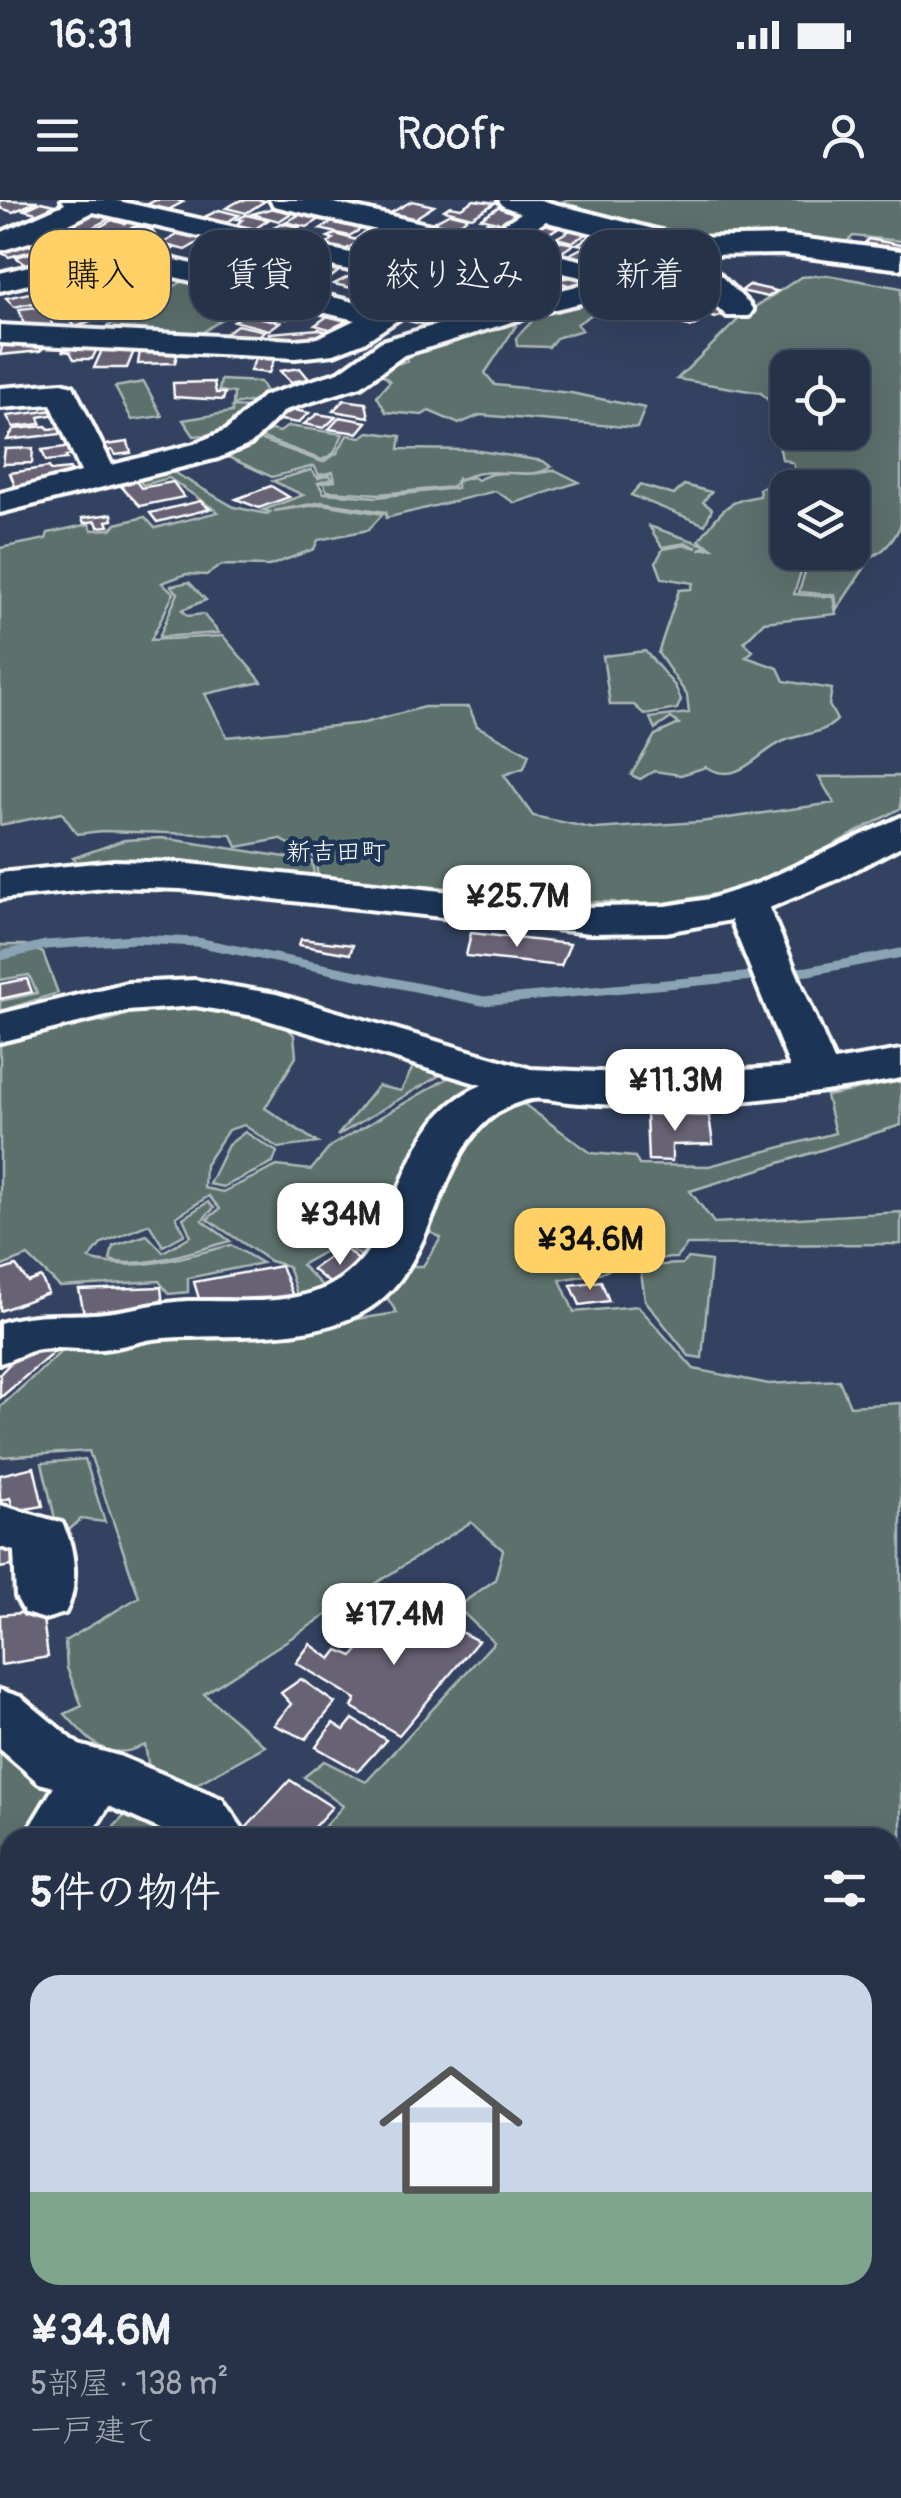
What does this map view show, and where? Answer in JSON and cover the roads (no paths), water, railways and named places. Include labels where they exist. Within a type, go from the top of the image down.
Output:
[{"type":"street","points":[[151,230],[206,200]]},
{"type":"street","points":[[284,200],[414,230]]},
{"type":"street","points":[[513,200],[606,230]]},
{"type":"street","points":[[0,242],[28,233],[87,201],[350,262]]},
{"type":"street","points":[[513,230],[543,211]]},
{"type":"street","points":[[720,251],[782,245],[901,260]]},
{"type":"street","points":[[170,269],[350,310]]},
{"type":"street","points":[[170,285],[186,274]]},
{"type":"street","points":[[0,282],[30,277]]},
{"type":"street","points":[[720,291],[738,310]]},
{"type":"street","points":[[0,502],[174,462],[239,437],[274,403],[350,380],[392,348],[580,294]]},
{"type":"street","points":[[81,338],[112,320]]},
{"type":"street","points":[[0,334],[294,349],[338,343],[375,320]]},
{"type":"street","points":[[0,398],[62,394],[102,480]]},
{"type":"street","points":[[0,886],[114,874],[181,876],[590,920],[689,916],[745,902],[822,873],[901,829]]},
{"type":"street","points":[[745,902],[817,1077]]},
{"type":"street","points":[[0,1028],[128,997],[195,993],[260,1004],[528,1083],[570,1089],[679,1089],[817,1077],[901,1064]]},
{"type":"street","points":[[0,1345],[21,1332],[102,1331],[160,1320],[269,1315],[350,1297],[382,1270],[408,1229],[430,1159],[463,1114],[528,1083]]},
{"type":"street","points":[[0,1526],[42,1538],[46,1596]]},
{"type":"street","points":[[0,1714],[61,1765],[97,1774],[200,1817],[209,1828]]},
{"type":"street","points":[[61,1828],[97,1774]]},
{"type":"waterway","points":[[0,956],[46,945],[135,939],[197,942],[483,1001],[808,971],[901,953]]},
{"type":"district","name":"新吉田町","points":[[336,852]]}]
